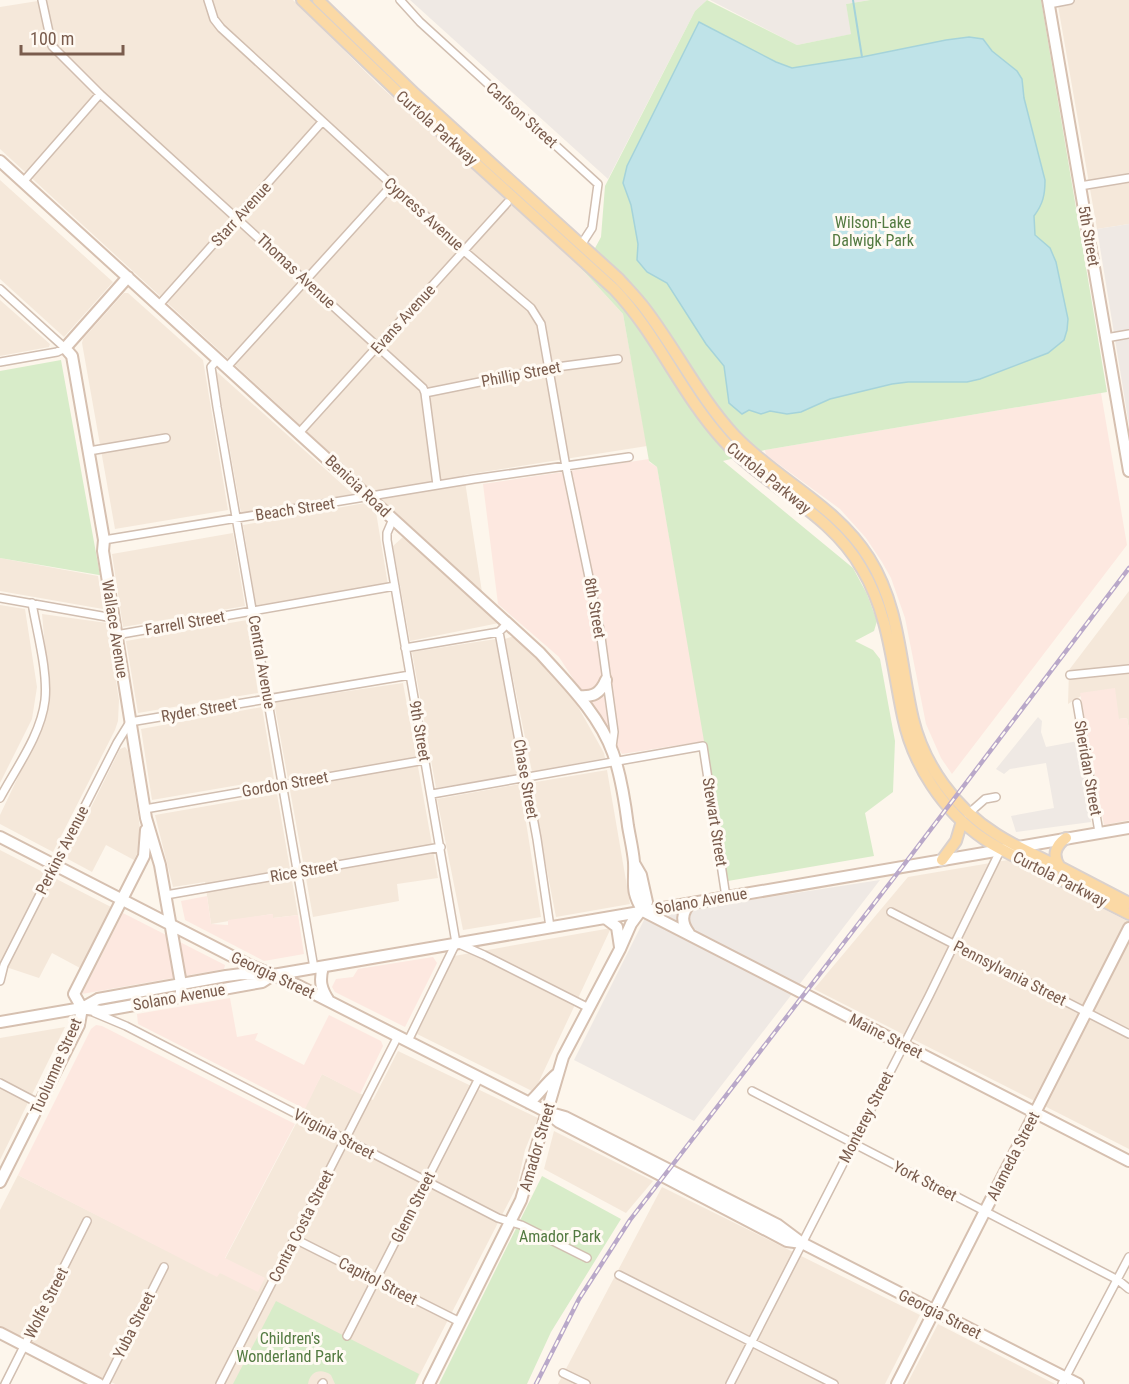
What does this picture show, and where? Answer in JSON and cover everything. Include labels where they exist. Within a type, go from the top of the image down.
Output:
[{"type":"main road","name":"Curtola Parkway","points":[[302,0],[398,93],[620,295],[701,412],[729,447],[833,532],[856,560],[877,597],[885,623],[909,741],[930,783],[1001,849],[1129,914]]},
{"type":"main road","name":"Curtola Parkway","points":[[318,0],[400,81],[620,279],[645,309],[718,417],[734,435],[835,517],[870,559],[894,616],[913,720],[919,737],[938,776],[965,817],[1018,847],[1129,903]]},
{"type":"main road","name":"5th Street","points":[[1049,2],[1129,471]]},
{"type":"main road","name":"Benicia Road","points":[[0,161],[508,623],[540,653],[579,696],[614,756],[627,814],[634,863],[632,881],[635,897],[643,911]]},
{"type":"main road","points":[[559,239],[581,245]]},
{"type":"main road","points":[[66,348],[129,277]]},
{"type":"main road","name":"Wallace Avenue","points":[[66,348],[72,356],[89,451],[130,722],[146,813],[166,895],[181,984],[181,997]]},
{"type":"main road","points":[[579,696],[590,697],[598,693],[606,680]]},
{"type":"main road","name":"Tuolumne Street","points":[[0,1182],[79,1025],[82,1008],[74,994],[140,865],[146,848],[146,813]]},
{"type":"main road","points":[[942,860],[956,841],[965,817]]},
{"type":"main road","name":"Solano Avenue","points":[[82,1008],[98,999],[226,976],[273,975],[1129,828]]},
{"type":"main road","name":"Georgia Street","points":[[0,837],[223,952],[329,1001],[547,1112],[564,1116],[778,1225],[802,1243],[934,1310],[1064,1381],[1078,1384]]},
{"type":"main road","points":[[1060,867],[1056,861],[1056,850],[1060,842],[1066,838]]},
{"type":"main road","points":[[140,865],[151,861],[160,865]]},
{"type":"main road","points":[[691,903],[684,911],[682,920],[691,936]]},
{"type":"main road","name":"Maine Street","points":[[643,911],[1129,1161]]},
{"type":"main road","name":"Amador Street","points":[[429,1384],[511,1222],[528,1182],[563,1057],[631,924],[643,911]]},
{"type":"main road","points":[[605,918],[617,927],[620,949]]},
{"type":"main road","name":"Alameda Street","points":[[897,1384],[1129,928]]},
{"type":"main road","points":[[223,952],[230,968],[226,976]]},
{"type":"main road","points":[[318,967],[322,991],[329,1001]]},
{"type":"main road","name":"Solano Avenue","points":[[0,1022],[82,1008],[101,1011],[262,982],[273,975]]},
{"type":"main road","points":[[529,1103],[538,1095],[543,1085],[558,1073]]},
{"type":"main road","points":[[0,1333],[99,1384]]},
{"type":"street","name":"Thomas Avenue","points":[[42,0],[52,46],[100,94],[423,388],[425,393]]},
{"type":"street","name":"Cypress Avenue","points":[[208,0],[214,19],[221,28],[322,122],[531,308],[541,324],[566,467]]},
{"type":"street","name":"Carlson Street","points":[[400,0],[420,22],[598,184],[592,228],[581,245]]},
{"type":"street","points":[[1049,2],[1070,0]]},
{"type":"street","points":[[23,182],[100,94]]},
{"type":"street","name":"Starr Avenue","points":[[159,305],[322,122]]},
{"type":"street","points":[[1080,186],[1129,178]]},
{"type":"street","points":[[227,367],[392,185]]},
{"type":"street","name":"Evans Avenue","points":[[299,433],[507,203]]},
{"type":"street","name":"Wallace Avenue","points":[[0,289],[66,348]]},
{"type":"street","points":[[1106,338],[1129,334]]},
{"type":"street","points":[[0,362],[57,352],[66,348]]},
{"type":"street","name":"Central Avenue","points":[[218,359],[211,367],[297,872],[318,967]]},
{"type":"street","name":"Phillip Street","points":[[425,393],[549,368],[618,359]]},
{"type":"street","points":[[425,393],[437,485]]},
{"type":"street","points":[[89,451],[166,438]]},
{"type":"street","name":"Beach Street","points":[[104,540],[437,485],[629,457]]},
{"type":"street","name":"8th Street","points":[[566,467],[600,630],[614,732],[614,756]]},
{"type":"street","name":"9th Street","points":[[393,519],[387,533],[387,540],[456,943]]},
{"type":"street","name":"Farrell Street","points":[[116,635],[395,586]]},
{"type":"street","points":[[0,598],[113,618]]},
{"type":"street","points":[[0,798],[34,735],[45,701],[43,672],[32,603]]},
{"type":"street","points":[[405,648],[499,632],[508,623]]},
{"type":"street","name":"Chase Street","points":[[499,632],[550,927]]},
{"type":"street","points":[[1070,675],[1129,669]]},
{"type":"street","name":"Ryder Street","points":[[130,722],[411,675]]},
{"type":"street","name":"Sheridan Street","points":[[1077,703],[1099,832]]},
{"type":"street","name":"Perkins Avenue","points":[[0,981],[4,965],[54,865],[130,722]]},
{"type":"street","name":"Stewart Street","points":[[614,756],[703,747],[726,897]]},
{"type":"street","points":[[432,794],[526,778],[614,756]]},
{"type":"street","name":"Gordon Street","points":[[146,813],[283,785],[425,760]]},
{"type":"street","points":[[965,817],[985,799],[996,797]]},
{"type":"street","name":"Rice Street","points":[[166,895],[441,847]]},
{"type":"street","name":"Monterey Street","points":[[730,1384],[904,1045],[1001,849]]},
{"type":"street","name":"Pennsylvania Street","points":[[891,912],[1129,1034]]},
{"type":"street","points":[[456,943],[589,1008]]},
{"type":"street","name":"Contra Costa Street","points":[[220,1384],[345,1140],[456,943]]},
{"type":"street","name":"Virginia Street","points":[[82,1008],[116,1021],[498,1218],[521,1225],[587,1258]]},
{"type":"street","name":"Glenn Street","points":[[347,1336],[479,1078]]},
{"type":"street","points":[[0,1083],[40,1104]]},
{"type":"street","name":"York Street","points":[[752,1092],[1118,1280],[1129,1289]]},
{"type":"street","name":"Wolfe Street","points":[[5,1384],[87,1221]]},
{"type":"street","name":"Capitol Street","points":[[295,1239],[460,1322]]},
{"type":"street","points":[[1064,1381],[1129,1257]]},
{"type":"street","name":"Yuba Street","points":[[105,1384],[164,1267]]},
{"type":"street","points":[[619,1275],[834,1384]]},
{"type":"street","points":[[1118,1280],[1129,1282]]},
{"type":"street","points":[[563,1373],[586,1384]]},
{"type":"shaded area","points":[[44,0],[293,0],[380,86],[579,266],[623,314],[647,446],[464,475],[482,592],[0,149],[0,7]]},
{"type":"shaded area","points":[[410,0],[707,0],[695,11],[608,179]]},
{"type":"shaded area","points":[[710,0],[870,0],[846,4],[852,34],[797,45]]},
{"type":"shaded area","points":[[1057,0],[1129,0],[1129,224],[1097,229]]},
{"type":"shaded area","points":[[0,180],[113,282],[64,337],[0,279]]},
{"type":"shaded area","points":[[1129,224],[1129,425],[1097,229]]},
{"type":"shaded area","points":[[124,293],[128,293],[203,360],[228,510],[115,529],[82,343],[83,339]]},
{"type":"shaded area","points":[[0,300],[50,344],[49,347],[0,356]]},
{"type":"shaded area","points":[[216,371],[353,494],[241,513]]},
{"type":"shaded area","points":[[1101,393],[1127,545],[952,774],[941,758],[926,724],[905,618],[891,578],[882,562],[866,538],[840,509],[766,455],[765,450]]},
{"type":"shaded area","points":[[649,459],[649,462],[657,467],[705,741],[622,754],[559,657],[498,604],[483,484]]},
{"type":"shaded area","points":[[365,503],[376,512],[388,585],[256,606],[243,525]]},
{"type":"shaded area","points":[[233,533],[245,606],[123,627],[112,554]]},
{"type":"shaded area","points":[[403,537],[499,623],[410,641],[393,546]]},
{"type":"shaded area","points":[[0,558],[98,576],[103,609],[0,591]]},
{"type":"shaded area","points":[[1129,591],[1129,730],[1127,718],[1119,719],[1081,694],[1068,704],[1069,670]]},
{"type":"shaded area","points":[[0,605],[25,609],[37,687],[32,719],[0,783]]},
{"type":"shaded area","points":[[42,614],[107,623],[119,700],[115,730],[53,852],[0,824],[0,815],[37,737],[49,690]]},
{"type":"shaded area","points":[[247,620],[258,693],[138,713],[126,641]]},
{"type":"shaded area","points":[[514,636],[572,696],[605,758],[532,772],[505,639]]},
{"type":"shaded area","points":[[496,639],[520,774],[436,788],[412,652]]},
{"type":"shaded area","points":[[403,683],[438,878],[397,884],[399,901],[313,917],[274,702]]},
{"type":"shaded area","points":[[1115,688],[1119,719],[1127,718],[1129,730],[1129,820],[1104,825],[1080,693]]},
{"type":"shaded area","points":[[262,707],[274,779],[152,800],[141,729]]},
{"type":"shaded area","points":[[1038,717],[1042,721],[1041,732],[1046,747],[1078,741],[1091,822],[1016,832],[1011,816],[1054,808],[1046,763],[1010,769],[1004,774],[996,769]]},
{"type":"shaded area","points":[[125,747],[128,751],[141,834],[140,847],[134,860],[106,845],[92,872],[66,858],[120,749]]},
{"type":"shaded area","points":[[607,770],[630,904],[556,917],[530,783]]},
{"type":"shaded area","points":[[520,784],[541,917],[463,930],[437,799]]},
{"type":"shaded area","points":[[277,794],[298,915],[273,918],[272,914],[211,924],[205,882],[173,887],[155,815]]},
{"type":"shaded area","points":[[0,850],[111,907],[80,968],[52,953],[39,978],[0,965]]},
{"type":"shaded area","points":[[1008,860],[1129,922],[1129,1149],[814,989],[908,877]]},
{"type":"shaded area","points":[[880,880],[694,1121],[574,1060],[646,916]]},
{"type":"shaded area","points":[[207,896],[211,924],[228,925],[228,920],[273,914],[273,918],[298,915],[304,954],[264,961],[185,920],[181,901]]},
{"type":"shaded area","points":[[123,913],[225,965],[224,969],[82,994]]},
{"type":"shaded area","points":[[611,928],[534,1092],[417,1034],[454,956]]},
{"type":"shaded area","points":[[433,957],[437,963],[405,1027],[335,992],[332,987],[336,979],[353,977],[358,969]]},
{"type":"shaded area","points":[[230,998],[237,1037],[258,1033],[255,1040],[304,1065],[329,1015],[381,1041],[383,1046],[360,1094],[322,1074],[305,1109],[138,1024],[137,1014]]},
{"type":"shaded area","points":[[96,1025],[295,1124],[225,1258],[265,1278],[258,1292],[220,1273],[217,1277],[18,1175],[91,1029]]},
{"type":"shaded area","points":[[65,1027],[0,1160],[0,1038]]},
{"type":"shaded area","points":[[398,1051],[538,1118],[525,1150],[517,1186],[415,1384],[115,1384],[0,1327],[0,1210],[18,1175],[217,1276],[219,1273],[264,1278],[225,1259],[322,1074],[373,1100]]},
{"type":"shaded area","points":[[554,1131],[653,1181],[626,1213],[544,1169]]},
{"type":"shaded area","points":[[662,1187],[920,1315],[885,1384],[558,1384]]},
{"type":"shaded area","points":[[938,1324],[1055,1384],[907,1384]]},
{"type":"green space","name":"Wilson-Lake Dalwigk Park","points":[[707,0],[797,45],[851,34],[846,4],[870,0],[1041,0],[1107,392],[765,450],[723,461],[853,568],[867,594],[877,621],[874,631],[855,641],[873,650],[880,659],[895,741],[893,792],[865,813],[874,856],[728,881],[657,467],[649,461],[623,314],[579,266],[594,250],[601,237],[605,186],[695,11]]},
{"type":"green space","points":[[61,360],[100,575],[0,558],[0,371]]},
{"type":"green space","name":"Amador Park","points":[[542,1176],[621,1219],[551,1332],[527,1384],[439,1384]]},
{"type":"green space","name":"Children's Wonderland Park","points":[[276,1301],[419,1374],[415,1384],[335,1384],[331,1375],[320,1371],[311,1376],[308,1384],[233,1384]]},
{"type":"water","points":[[699,22],[792,68],[946,40],[969,37],[983,39],[992,51],[1017,71],[1022,79],[1024,98],[1045,180],[1043,199],[1034,216],[1035,235],[1050,248],[1056,262],[1068,319],[1064,340],[1048,353],[967,382],[892,384],[830,399],[801,412],[787,414],[770,411],[761,414],[749,410],[742,414],[729,403],[724,366],[706,344],[667,283],[647,272],[637,260],[638,244],[631,205],[623,183],[627,166]]},
{"type":"waterway","points":[[853,0],[862,57]]},
{"type":"railway","points":[[536,1384],[579,1299],[630,1220],[1129,568]]}]
